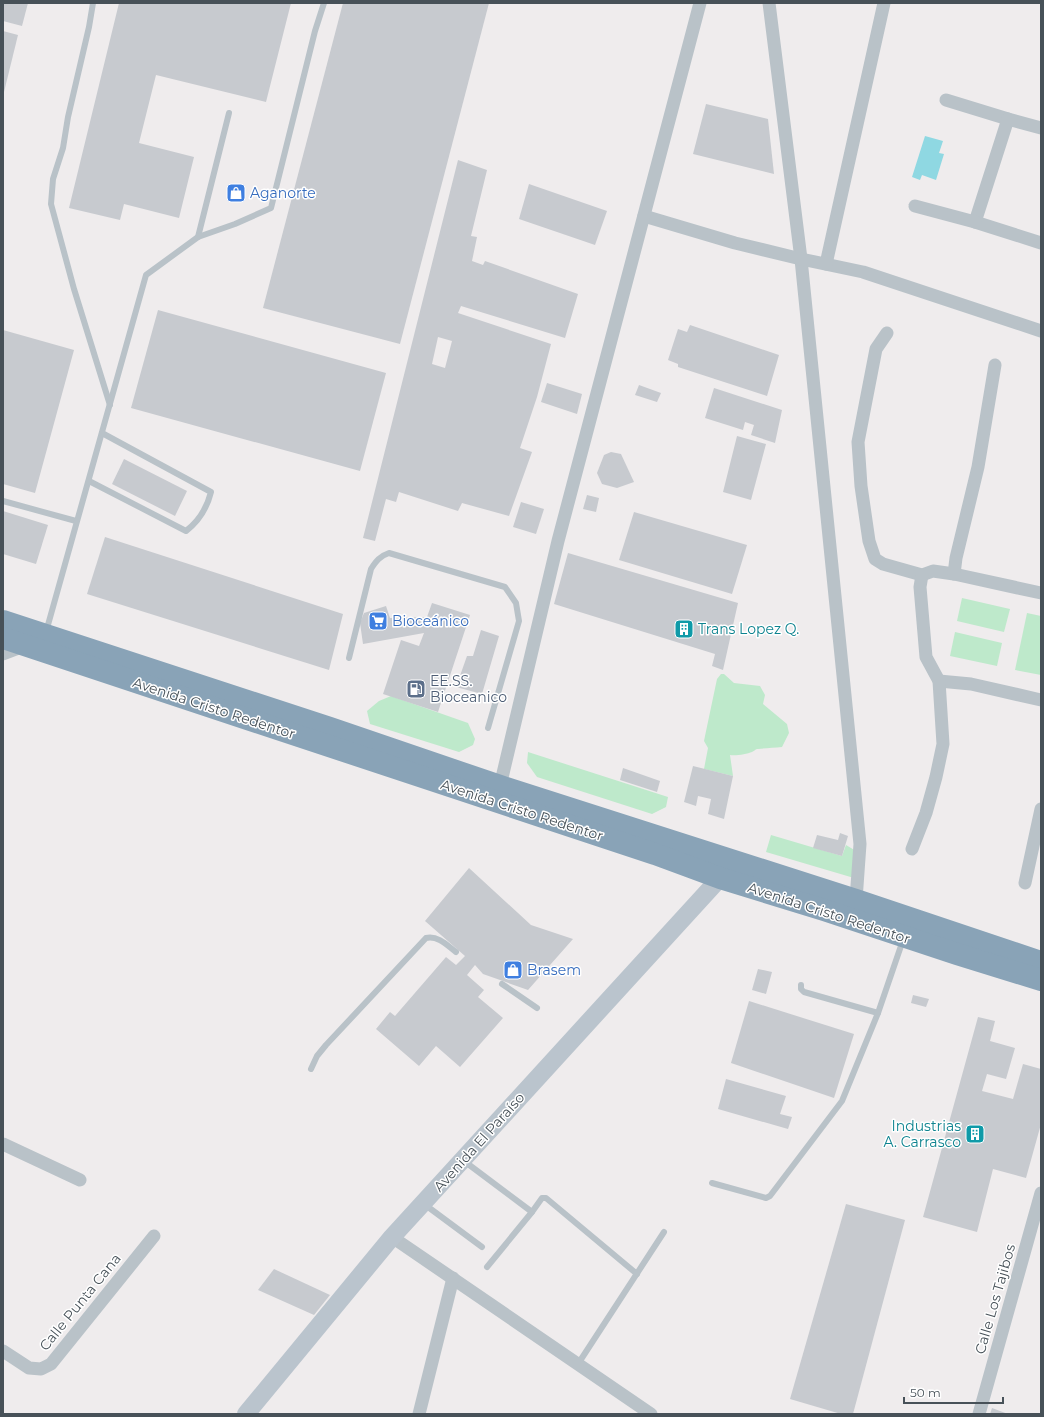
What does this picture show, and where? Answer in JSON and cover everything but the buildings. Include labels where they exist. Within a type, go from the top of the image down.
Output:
[{"type":"highway","name":"Avenida Cristo Redentor","points":[[3,621],[330,728],[500,786],[856,900],[1041,962]]},
{"type":"highway","name":"Avenida Cristo Redentor","points":[[3,638],[655,854],[720,878],[1041,980]]},
{"type":"street","points":[[500,786],[558,541],[700,3]]},
{"type":"street","points":[[769,3],[800,259],[860,844],[856,900]]},
{"type":"street","points":[[826,264],[884,3]]},
{"type":"street","points":[[946,100],[1041,128]]},
{"type":"street","points":[[975,222],[1008,119]]},
{"type":"street","points":[[915,206],[975,222],[1041,243]]},
{"type":"street","points":[[644,216],[735,243],[800,259],[863,272],[1041,331]]},
{"type":"street","points":[[887,333],[876,349],[858,442],[861,486],[869,541],[875,559],[883,564],[922,575],[933,571],[954,574],[1041,593]]},
{"type":"street","points":[[954,574],[978,467],[995,365]]},
{"type":"street","points":[[912,849],[928,806],[943,744],[939,680],[926,657],[920,587],[922,575]]},
{"type":"street","points":[[3,654],[24,646]]},
{"type":"street","points":[[939,680],[970,684],[1041,700]]},
{"type":"street","points":[[1025,883],[1041,809]]},
{"type":"street","name":"Avenida El Paraíso","points":[[246,1414],[392,1237],[720,878]]},
{"type":"street","points":[[3,1144],[80,1180]]},
{"type":"street","name":"Calle Los Tajibos","points":[[979,1414],[1041,1193]]},
{"type":"street","name":"Calle Punta Cana","points":[[3,1351],[29,1368],[41,1369],[51,1364],[154,1236]]},
{"type":"street","points":[[392,1237],[651,1414]]},
{"type":"street","points":[[419,1414],[453,1278]]},
{"type":"lane","points":[[93,3],[89,27],[68,117],[63,148],[53,180],[51,204],[74,289],[110,405]]},
{"type":"lane","points":[[45,635],[146,275],[198,237],[235,224],[271,208],[315,31],[324,3]]},
{"type":"lane","points":[[198,237],[229,113]]},
{"type":"lane","points":[[89,481],[186,531],[195,523],[208,504],[211,492],[102,433]]},
{"type":"lane","points":[[3,501],[76,521]]},
{"type":"lane","points":[[349,658],[371,569],[377,559],[383,555],[389,553],[505,587],[516,604],[519,621],[488,728]]},
{"type":"lane","points":[[311,1069],[317,1056],[326,1045],[426,938],[431,936],[436,938],[456,952]]},
{"type":"lane","points":[[712,1183],[766,1198],[772,1194],[842,1101],[878,1013],[904,937]]},
{"type":"lane","points":[[502,984],[536,1008]]},
{"type":"lane","points":[[801,985],[801,989],[804,992],[878,1013]]},
{"type":"lane","points":[[463,1160],[532,1212]]},
{"type":"lane","points":[[487,1267],[542,1198],[546,1198],[637,1274]]},
{"type":"lane","points":[[423,1203],[482,1247]]},
{"type":"lane","points":[[578,1364],[664,1232]]},
{"type":"green space","points":[[962,598],[1010,609],[1004,632],[957,621]]},
{"type":"green space","points":[[1027,613],[1041,616],[1041,675],[1015,670]]},
{"type":"green space","points":[[955,632],[1002,643],[997,666],[950,656]]},
{"type":"green space","points":[[721,674],[724,674],[734,683],[760,686],[765,695],[763,704],[787,724],[789,733],[782,747],[757,749],[744,754],[730,755],[733,776],[704,769],[708,748],[704,741],[717,679]]},
{"type":"green space","points":[[391,696],[468,723],[475,739],[473,745],[459,752],[370,724],[367,711],[379,701]]},
{"type":"green space","points":[[528,752],[668,797],[666,807],[652,814],[537,777],[527,763]]},
{"type":"green space","points":[[771,835],[842,856],[846,845],[856,851],[854,878],[766,852]]},
{"type":"water","points":[[925,136],[943,141],[939,153],[944,154],[936,180],[922,175],[920,180],[912,177]]},
{"type":"place","name":"Aganorte","points":[[236,193]]},
{"type":"place","name":"Bioceánico","points":[[378,621]]},
{"type":"place","name":"Trans Lopez Q.","points":[[684,629]]},
{"type":"place","name":"EE.SS. Bioceanico","points":[[416,689]]},
{"type":"place","name":"Brasem","points":[[513,970]]},
{"type":"place","name":"Industrias A. Carrasco","points":[[975,1134]]}]
